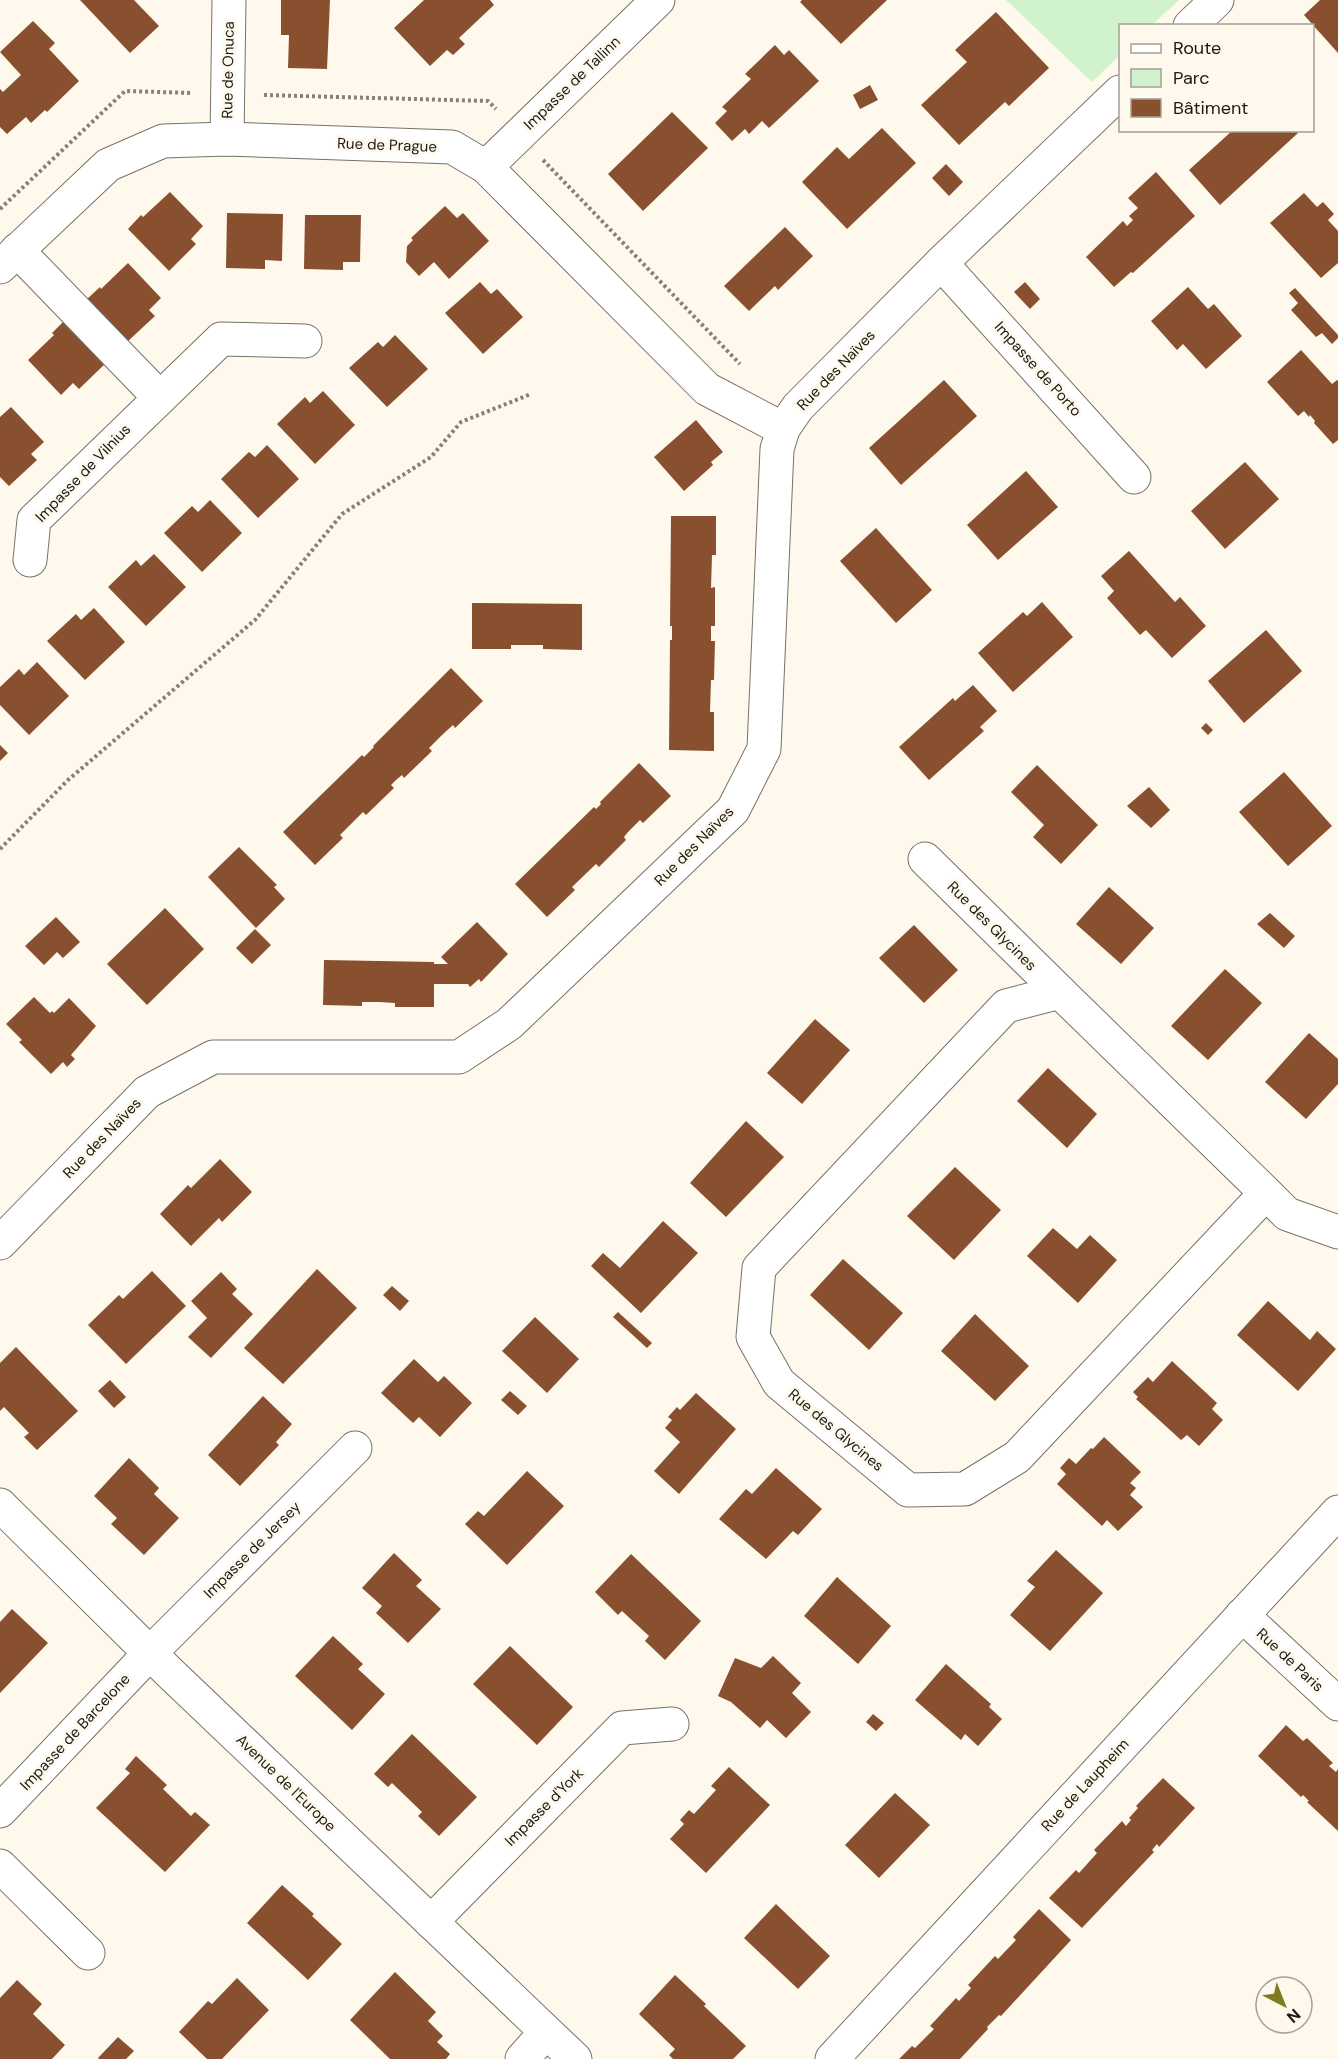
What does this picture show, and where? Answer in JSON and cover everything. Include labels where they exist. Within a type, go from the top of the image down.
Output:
[{"type":"street","name":"Rue de Onuca","points":[[227,139],[229,0]]},
{"type":"street","name":"Impasse de Tallinn","points":[[486,167],[658,0]]},
{"type":"street","points":[[1192,24],[1217,0]]},
{"type":"street","name":"Rue des Naïves","points":[[0,1244],[147,1092],[213,1057],[459,1057],[509,1024],[733,810],[764,748],[777,449],[783,429],[798,407],[941,262],[1119,93]]},
{"type":"street","name":"Rue de Prague","points":[[9,258],[108,165],[163,141],[227,139],[452,147],[486,167],[707,389],[783,429]]},
{"type":"street","points":[[9,258],[159,397]]},
{"type":"street","name":"Impasse de Porto","points":[[941,262],[1134,477]]},
{"type":"street","name":"Impasse de Vilnius","points":[[30,560],[34,520],[221,339],[304,341]]},
{"type":"street","name":"Rue des Glycines","points":[[925,859],[1287,1214],[1338,1232]]},
{"type":"street","name":"Rue des Glycines","points":[[1060,992],[1006,1006],[759,1268],[753,1337],[779,1383],[908,1490],[965,1489],[1017,1457],[1266,1193]]},
{"type":"street","name":"Impasse de Jersey","points":[[150,1653],[355,1448]]},
{"type":"street","name":"Avenue de l'Europe","points":[[0,1505],[150,1653],[574,2059]]},
{"type":"street","name":"Rue de Laupheim","points":[[831,2059],[1338,1512]]},
{"type":"street","name":"Rue de Paris","points":[[1242,1615],[1338,1704]]},
{"type":"street","name":"Impasse de Barcelone","points":[[0,1811],[150,1653]]},
{"type":"street","name":"Impasse d'York","points":[[431,1922],[622,1728],[672,1724]]},
{"type":"street","points":[[0,1866],[88,1953]]},
{"type":"street","points":[[522,2059],[546,2032]]},
{"type":"path","points":[[256,95],[488,101],[502,116]]},
{"type":"path","points":[[541,158],[748,372]]},
{"type":"path","points":[[0,849],[68,780],[255,620],[342,514],[431,457],[461,422],[531,394]]},
{"type":"green space","points":[[1006,0],[1179,0],[1153,24],[1119,24],[1119,56],[1092,82]]},
{"type":"building","points":[[80,0],[134,0],[159,26],[130,53]]},
{"type":"building","points":[[281,0],[330,0],[327,69],[288,68],[289,35],[281,35]]},
{"type":"building","points":[[424,0],[490,0],[494,5],[459,38],[465,44],[453,55],[447,50],[430,66],[394,28]]},
{"type":"building","points":[[802,0],[887,0],[841,44],[800,2]]},
{"type":"building","points":[[1320,0],[1338,0],[1338,53],[1314,24],[1304,15]]},
{"type":"building","points":[[996,12],[1049,68],[1009,106],[1005,102],[959,145],[921,105],[967,62],[955,50]]},
{"type":"building","points":[[33,21],[55,43],[49,49],[79,81],[47,112],[45,110],[31,123],[26,117],[7,134],[0,127],[0,89],[3,92],[21,75],[0,52]]},
{"type":"building","points":[[775,45],[784,55],[789,50],[819,81],[769,128],[762,121],[749,134],[745,129],[732,141],[715,123],[727,111],[722,107],[751,79],[745,74]]},
{"type":"building","points":[[870,85],[878,100],[860,109],[853,95]]},
{"type":"building","points":[[672,112],[708,148],[643,211],[608,174]]},
{"type":"building","points":[[882,128],[916,163],[847,229],[802,182],[837,147],[849,159]]},
{"type":"building","points":[[1231,132],[1298,133],[1220,205],[1189,170]]},
{"type":"building","points":[[946,164],[963,182],[949,196],[932,178]]},
{"type":"building","points":[[1156,172],[1195,216],[1133,273],[1131,272],[1114,287],[1086,257],[1123,221],[1127,226],[1133,220],[1129,216],[1138,208],[1128,198]]},
{"type":"building","points":[[170,192],[203,226],[191,239],[196,244],[169,271],[128,229],[141,215],[143,217]]},
{"type":"building","points":[[1304,193],[1317,207],[1323,202],[1334,214],[1328,220],[1338,231],[1338,263],[1321,278],[1270,223]]},
{"type":"building","points":[[445,206],[457,218],[463,213],[489,241],[449,279],[434,262],[419,276],[406,262],[407,246],[413,240],[411,238]]},
{"type":"building","points":[[227,213],[283,214],[282,261],[265,260],[265,269],[226,268]]},
{"type":"building","points":[[305,215],[361,215],[360,262],[343,262],[343,270],[304,269]]},
{"type":"building","points":[[785,227],[813,256],[778,290],[775,286],[749,311],[724,286]]},
{"type":"building","points":[[128,263],[161,298],[149,310],[155,316],[127,342],[86,300]]},
{"type":"building","points":[[480,282],[491,294],[497,289],[523,317],[483,354],[445,313]]},
{"type":"building","points":[[1025,282],[1040,299],[1030,309],[1014,292]]},
{"type":"building","points":[[1188,287],[1208,309],[1214,304],[1242,336],[1206,369],[1183,344],[1177,350],[1151,321]]},
{"type":"building","points":[[1295,288],[1338,335],[1332,344],[1322,333],[1316,337],[1291,310],[1298,303],[1289,293]]},
{"type":"building","points":[[66,319],[107,362],[79,389],[73,383],[61,395],[28,360],[54,335],[52,333]]},
{"type":"building","points":[[395,335],[428,369],[387,407],[349,368],[378,342],[383,347]]},
{"type":"building","points":[[1301,350],[1332,384],[1338,381],[1338,440],[1333,444],[1314,423],[1310,415],[1309,417],[1304,411],[1298,416],[1267,382]]},
{"type":"building","points":[[944,380],[977,416],[901,485],[869,448]]},
{"type":"building","points":[[323,391],[355,425],[315,464],[277,424],[305,397],[310,403]]},
{"type":"building","points":[[11,407],[44,442],[31,454],[37,460],[9,486],[0,477],[0,417]]},
{"type":"building","points":[[696,420],[723,452],[711,462],[713,465],[684,491],[654,457]]},
{"type":"building","points":[[267,445],[299,479],[258,518],[221,479],[249,452],[255,457]]},
{"type":"building","points":[[1245,462],[1279,499],[1225,549],[1191,511]]},
{"type":"building","points":[[1026,471],[1058,507],[998,560],[967,525]]},
{"type":"building","points":[[210,500],[242,533],[202,572],[164,533],[192,506],[198,512]]},
{"type":"building","points":[[671,516],[716,516],[716,555],[712,555],[711,588],[715,587],[715,626],[711,626],[711,641],[715,641],[714,680],[711,680],[710,712],[714,712],[714,751],[669,750],[670,640],[672,640],[672,626],[670,626]]},
{"type":"building","points":[[876,528],[932,590],[896,623],[840,561]]},
{"type":"building","points":[[1129,551],[1175,602],[1180,597],[1206,626],[1172,658],[1146,630],[1140,635],[1107,598],[1114,591],[1101,576]]},
{"type":"building","points":[[154,554],[186,587],[146,626],[108,587],[136,560],[141,566]]},
{"type":"building","points":[[1042,602],[1073,637],[1013,692],[978,653],[1023,612],[1027,616]]},
{"type":"building","points":[[472,603],[582,604],[582,650],[543,649],[543,645],[511,645],[511,649],[472,649]]},
{"type":"building","points":[[94,608],[125,642],[85,680],[47,641],[76,614],[81,620]]},
{"type":"building","points":[[1266,630],[1302,671],[1244,723],[1208,681]]},
{"type":"building","points":[[37,662],[69,696],[29,735],[0,705],[0,687],[19,669],[24,675]]},
{"type":"building","points":[[451,668],[483,701],[455,728],[453,725],[441,736],[429,748],[432,751],[404,778],[402,775],[396,780],[391,785],[394,788],[366,815],[363,812],[340,835],[343,838],[315,865],[283,832],[362,755],[364,757]]},
{"type":"building","points":[[973,685],[997,711],[980,727],[984,731],[929,780],[899,747],[953,698],[955,701]]},
{"type":"building","points":[[1206,723],[1213,730],[1208,735],[1201,728]]},
{"type":"building","points":[[0,745],[8,753],[0,761]]},
{"type":"building","points":[[639,763],[671,796],[643,823],[640,820],[624,837],[626,840],[599,867],[596,864],[572,887],[575,890],[547,917],[515,884],[594,807],[596,809],[601,804],[600,802]]},
{"type":"building","points":[[1037,765],[1098,825],[1061,864],[1033,837],[1044,825],[1011,792]]},
{"type":"building","points":[[1284,772],[1332,826],[1288,866],[1239,812]]},
{"type":"building","points":[[1149,787],[1170,810],[1151,828],[1127,806]]},
{"type":"building","points":[[239,847],[277,885],[274,887],[285,899],[256,928],[208,877]]},
{"type":"building","points":[[1109,887],[1154,928],[1121,964],[1076,924]]},
{"type":"building","points":[[165,908],[204,949],[147,1005],[107,964]]},
{"type":"building","points":[[1270,913],[1295,936],[1284,948],[1257,924]]},
{"type":"building","points":[[56,917],[80,942],[63,958],[57,952],[44,965],[25,946]]},
{"type":"building","points":[[477,922],[508,954],[481,982],[479,979],[470,987],[468,984],[434,984],[434,1007],[395,1007],[395,1003],[379,1002],[362,1002],[362,1006],[323,1005],[324,960],[448,964],[441,957]]},
{"type":"building","points":[[914,925],[958,970],[924,1003],[879,958]]},
{"type":"building","points":[[255,929],[271,945],[252,964],[236,948]]},
{"type":"building","points":[[1225,969],[1262,1003],[1208,1060],[1171,1026]]},
{"type":"building","points":[[34,997],[50,1013],[52,1011],[54,1013],[69,998],[96,1026],[71,1055],[75,1059],[67,1067],[63,1062],[51,1074],[19,1042],[22,1040],[6,1024]]},
{"type":"building","points":[[815,1019],[850,1050],[802,1104],[767,1073]]},
{"type":"building","points":[[1309,1033],[1338,1059],[1338,1084],[1306,1119],[1265,1082]]},
{"type":"building","points":[[1048,1068],[1097,1114],[1067,1148],[1017,1101]]},
{"type":"building","points":[[746,1121],[784,1157],[726,1217],[690,1183]]},
{"type":"building","points":[[220,1159],[252,1192],[222,1222],[219,1218],[191,1246],[160,1214],[188,1185],[191,1188]]},
{"type":"building","points":[[955,1167],[1001,1210],[954,1260],[907,1216]]},
{"type":"building","points":[[663,1221],[698,1253],[641,1313],[591,1266],[603,1253],[620,1268]]},
{"type":"building","points":[[1053,1228],[1077,1249],[1090,1235],[1117,1260],[1078,1303],[1027,1256]]},
{"type":"building","points":[[843,1259],[903,1313],[869,1350],[810,1295]]},
{"type":"building","points":[[317,1269],[357,1308],[283,1384],[244,1348]]},
{"type":"building","points":[[152,1271],[186,1306],[126,1364],[88,1325],[119,1295],[123,1299]]},
{"type":"building","points":[[221,1272],[237,1289],[232,1294],[253,1314],[211,1358],[188,1337],[207,1318],[191,1301]]},
{"type":"building","points":[[392,1286],[409,1301],[400,1311],[383,1295]]},
{"type":"building","points":[[1268,1301],[1310,1340],[1317,1331],[1336,1349],[1298,1391],[1237,1335]]},
{"type":"building","points":[[618,1312],[652,1343],[647,1348],[613,1317]]},
{"type":"building","points":[[975,1314],[1029,1366],[995,1401],[941,1351]]},
{"type":"building","points":[[535,1317],[579,1359],[547,1393],[502,1351]]},
{"type":"building","points":[[16,1347],[78,1411],[37,1450],[24,1437],[29,1433],[4,1407],[0,1411],[0,1363]]},
{"type":"building","points":[[414,1359],[438,1382],[444,1376],[472,1403],[440,1437],[419,1417],[413,1423],[381,1393]]},
{"type":"building","points":[[1172,1361],[1217,1403],[1212,1409],[1223,1420],[1199,1446],[1187,1435],[1181,1440],[1136,1399],[1138,1397],[1133,1392],[1148,1377],[1153,1382]]},
{"type":"building","points":[[110,1380],[126,1397],[114,1408],[98,1391]]},
{"type":"building","points":[[510,1391],[527,1406],[518,1415],[501,1400]]},
{"type":"building","points":[[696,1393],[736,1429],[679,1494],[654,1471],[680,1442],[665,1428],[672,1420],[668,1417],[677,1407],[680,1410]]},
{"type":"building","points":[[263,1396],[292,1424],[276,1442],[279,1445],[240,1486],[208,1455]]},
{"type":"building","points":[[1104,1437],[1141,1472],[1130,1483],[1136,1488],[1130,1495],[1143,1507],[1118,1531],[1107,1520],[1102,1526],[1057,1484],[1066,1474],[1060,1468],[1069,1458],[1076,1464]]},
{"type":"building","points":[[129,1458],[159,1488],[154,1494],[179,1518],[144,1555],[111,1524],[117,1518],[94,1496]]},
{"type":"building","points":[[776,1468],[822,1509],[798,1535],[793,1531],[766,1559],[719,1519],[746,1489],[752,1494]]},
{"type":"building","points":[[527,1471],[564,1506],[507,1565],[465,1524],[478,1511],[484,1516]]},
{"type":"building","points":[[1056,1550],[1103,1593],[1050,1651],[1010,1615],[1035,1587],[1027,1581]]},
{"type":"building","points":[[394,1553],[422,1580],[416,1586],[441,1609],[408,1643],[376,1613],[382,1606],[362,1588]]},
{"type":"building","points":[[631,1554],[701,1621],[665,1660],[645,1641],[649,1636],[622,1611],[618,1615],[595,1592]]},
{"type":"building","points":[[837,1577],[891,1626],[858,1664],[804,1616]]},
{"type":"building","points":[[12,1609],[48,1643],[0,1693],[0,1622]]},
{"type":"building","points":[[333,1636],[363,1664],[358,1669],[385,1694],[352,1730],[295,1676]]},
{"type":"building","points":[[510,1646],[573,1707],[537,1745],[473,1684]]},
{"type":"building","points":[[773,1656],[801,1683],[792,1693],[811,1712],[786,1738],[767,1720],[760,1728],[731,1702],[718,1696],[735,1658],[761,1668]]},
{"type":"building","points":[[946,1664],[991,1704],[989,1707],[1002,1719],[978,1746],[965,1734],[961,1740],[915,1700]]},
{"type":"building","points":[[873,1714],[884,1723],[876,1731],[866,1722]]},
{"type":"building","points":[[1286,1725],[1303,1741],[1307,1738],[1333,1763],[1329,1766],[1336,1772],[1338,1769],[1338,1831],[1307,1802],[1309,1801],[1303,1795],[1301,1797],[1258,1756]]},
{"type":"building","points":[[412,1734],[477,1797],[439,1836],[418,1816],[422,1812],[392,1783],[388,1787],[374,1774]]},
{"type":"building","points":[[136,1756],[167,1785],[163,1789],[191,1816],[195,1812],[210,1825],[165,1872],[96,1808],[130,1773],[125,1769]]},
{"type":"building","points":[[729,1767],[770,1805],[706,1873],[670,1839],[684,1824],[680,1820],[689,1810],[694,1814],[716,1790],[711,1786]]},
{"type":"building","points":[[1163,1778],[1195,1808],[1159,1847],[1157,1844],[1152,1850],[1154,1852],[1082,1928],[1049,1898],[1076,1870],[1079,1873],[1097,1853],[1094,1850],[1122,1821],[1126,1826],[1131,1820],[1129,1818],[1138,1808],[1136,1806]]},
{"type":"building","points":[[895,1793],[930,1825],[879,1878],[845,1845]]},
{"type":"building","points":[[282,1885],[342,1944],[308,1980],[247,1923]]},
{"type":"building","points":[[776,1904],[830,1956],[798,1989],[744,1938]]},
{"type":"building","points":[[1039,1909],[1071,1940],[1001,2016],[999,2015],[987,2027],[988,2029],[960,2059],[899,2059],[912,2046],[915,2048],[934,2029],[930,2026],[956,1998],[959,2001],[971,1988],[968,1985],[995,1956],[998,1959],[1016,1940],[1013,1937]]},
{"type":"building","points":[[395,1972],[436,2012],[428,2021],[443,2036],[437,2042],[450,2054],[446,2059],[390,2059],[350,2020]]},
{"type":"building","points":[[675,1975],[746,2046],[733,2059],[673,2059],[669,2055],[675,2049],[639,2014]]},
{"type":"building","points":[[237,1978],[269,2010],[222,2059],[207,2059],[179,2032],[208,2001],[212,2004]]},
{"type":"building","points":[[17,1980],[42,2004],[33,2014],[65,2045],[52,2059],[0,2059],[0,1998]]},
{"type":"building","points":[[118,2037],[134,2051],[126,2059],[99,2059],[98,2058]]}]
